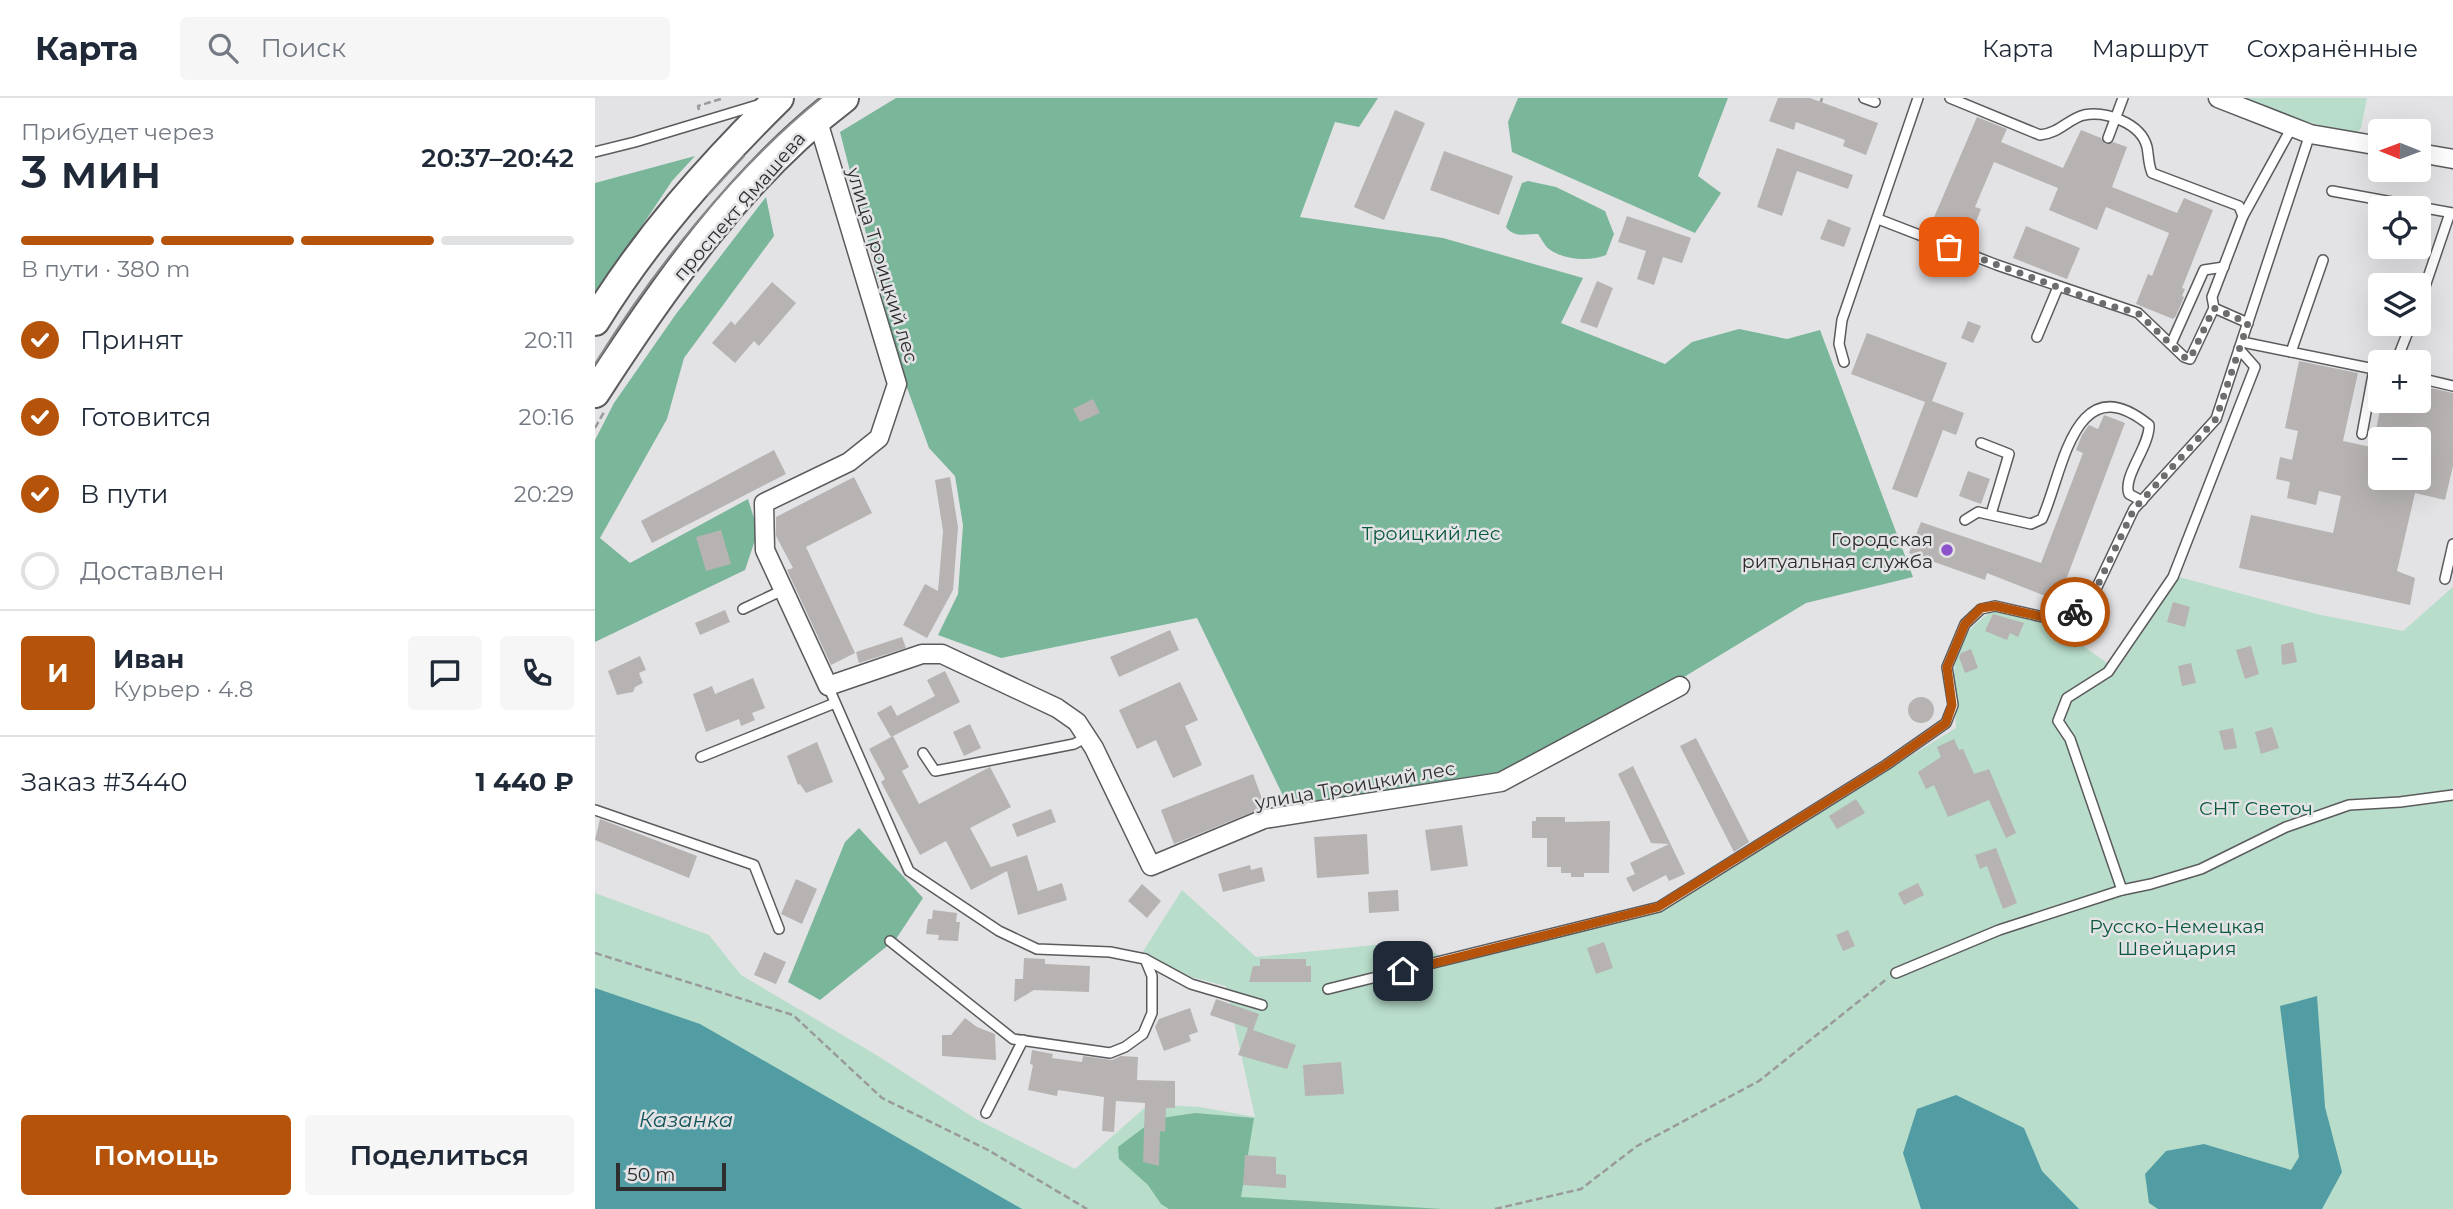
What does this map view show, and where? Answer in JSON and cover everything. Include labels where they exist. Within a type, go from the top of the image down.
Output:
[{"type":"main road","points":[[595,321],[658,231],[690,192],[779,98]]},
{"type":"main road","name":"проспект Ямашева","points":[[601,401],[636,329],[693,253],[755,182],[817,118],[844,98]]},
{"type":"street","points":[[2218,98],[2310,134],[2368,144]]},
{"type":"street","name":"улица Троицкий лес","points":[[817,118],[897,384],[879,439],[849,463],[764,503],[765,550],[832,695],[922,654],[942,654],[1057,708],[1077,722],[1087,737],[1151,866],[1264,819],[1501,782],[1680,686]]},
{"type":"street","points":[[2431,155],[2453,159]]},
{"type":"lane","points":[[595,152],[779,98]]},
{"type":"lane","points":[[1864,98],[1875,102]]},
{"type":"lane","points":[[1844,362],[1839,344],[1842,320],[1917,98]]},
{"type":"lane","points":[[1950,98],[2040,135],[2052,134],[2083,115],[2115,119],[2133,126],[2147,146],[2147,162],[2152,173],[2239,206],[2243,216]]},
{"type":"lane","points":[[2108,138],[2123,98]]},
{"type":"lane","points":[[1878,219],[2057,287],[2138,313],[2184,357],[2190,359],[2214,308],[2212,297],[2243,216],[2292,127]]},
{"type":"lane","points":[[1328,989],[1658,907],[1886,765],[1946,723],[1952,705],[1947,667],[1965,624],[1981,608],[1995,606],[2056,620],[2087,608],[2134,509],[2216,419],[2310,134]]},
{"type":"lane","points":[[2332,191],[2452,213],[2430,273]]},
{"type":"lane","points":[[2291,352],[2323,260]]},
{"type":"lane","points":[[2171,344],[2204,270],[2224,267]]},
{"type":"lane","points":[[2038,337],[2057,287]]},
{"type":"lane","points":[[2214,308],[2248,323]]},
{"type":"lane","points":[[2240,346],[2291,352],[2368,367]]},
{"type":"lane","points":[[2122,890],[2070,739],[2058,721],[2067,698],[2108,672],[2173,577],[2255,367],[2240,346]]},
{"type":"lane","points":[[2431,381],[2453,386]]},
{"type":"lane","points":[[1965,520],[1978,512],[2031,524],[2042,519],[2070,437],[2083,419],[2096,409],[2107,406],[2137,415],[2149,425],[2150,436],[2127,488],[2129,494],[2142,501]]},
{"type":"lane","points":[[2362,434],[2368,408]]},
{"type":"lane","points":[[1980,443],[2009,454],[1991,514]]},
{"type":"lane","points":[[2445,579],[2453,544]]},
{"type":"lane","points":[[744,609],[783,590]]},
{"type":"lane","points":[[701,757],[832,695],[909,871],[999,931],[1037,949],[1110,952],[1145,959],[1191,984],[1262,1005]]},
{"type":"lane","points":[[923,753],[935,771],[1075,744],[1087,737]]},
{"type":"lane","points":[[1896,973],[1999,930],[2122,890],[2201,869],[2286,827],[2349,805],[2400,802],[2453,794]]},
{"type":"lane","points":[[595,810],[754,864],[779,929]]},
{"type":"lane","points":[[890,942],[1013,1039],[1110,1053],[1125,1047],[1143,1034],[1152,1013],[1151,976],[1145,959]]},
{"type":"lane","points":[[986,1113],[1023,1040]]},
{"type":"path","points":[[699,111],[698,106],[724,98]]},
{"type":"path","points":[[595,428],[601,401]]},
{"type":"path","points":[[595,953],[793,1015],[882,1098],[988,1150],[1087,1209]]},
{"type":"path","points":[[1495,1209],[1581,1189],[1637,1146],[1759,1081],[1896,973]]},
{"type":"green space","name":"Троицкий лес","points":[[896,98],[1378,98],[1359,127],[1335,122],[1300,217],[1443,238],[1583,278],[1561,323],[1665,364],[1692,342],[1739,329],[1787,339],[1820,330],[1913,577],[1806,603],[1684,677],[1503,775],[1289,808],[1197,618],[1001,658],[938,635],[958,594],[963,525],[955,476],[929,448],[902,374],[840,132]]},
{"type":"green space","points":[[1518,98],[1728,98],[1698,176],[1721,193],[1695,233],[1512,152],[1508,122]]},
{"type":"green space","points":[[2240,98],[2367,98],[2361,128],[2357,133],[2302,121]]},
{"type":"green space","points":[[695,156],[672,181],[595,296],[595,183]]},
{"type":"green space","points":[[1528,181],[1556,187],[1605,211],[1614,234],[1606,255],[1592,259],[1569,258],[1549,249],[1538,234],[1521,235],[1509,230],[1506,227],[1522,183]]},
{"type":"green space","points":[[766,197],[774,236],[684,358],[667,419],[600,538],[630,563],[748,499],[758,531],[745,570],[595,642],[595,440],[614,403],[676,314]]},
{"type":"green space","name":"Русско-Немецкая Швейцария","points":[[2179,577],[2321,615],[2403,631],[2453,587],[2453,1209],[595,1209],[595,893],[709,935],[741,975],[878,1056],[976,1119],[1075,1169],[1149,1104],[1200,1107],[1255,1117],[1226,986],[1183,975],[1142,953],[1182,890],[1256,957],[1414,941],[1449,961],[1656,912],[1956,728],[1954,676],[1959,647],[1966,634],[1994,610],[2052,624],[2117,670]]},
{"type":"green space","points":[[859,828],[923,898],[896,939],[820,1000],[788,982],[845,842]]},
{"type":"green space","points":[[1195,1113],[1254,1118],[1241,1197],[1443,1209],[1169,1209],[1161,1204],[1148,1185],[1119,1159],[1118,1147],[1155,1119]]},
{"type":"water","name":"Казанка","points":[[595,988],[700,1024],[1022,1209],[595,1209]]},
{"type":"water","points":[[2317,996],[2325,1107],[2342,1172],[2322,1209],[2158,1209],[2149,1203],[2145,1174],[2166,1151],[2204,1144],[2291,1170],[2299,1157],[2280,1006]]},
{"type":"water","points":[[1956,1095],[2024,1128],[2042,1171],[2079,1209],[1921,1209],[1903,1153],[1917,1109]]},
{"type":"building","points":[[1778,98],[1810,98],[1878,123],[1866,155],[1843,146],[1845,140],[1796,122],[1794,130],[1769,121]]},
{"type":"building","points":[[1395,110],[1425,123],[1384,220],[1354,207]]},
{"type":"building","points":[[1977,117],[2007,129],[2001,142],[2063,168],[2081,130],[2101,138],[2105,144],[2113,142],[2127,147],[2112,187],[2177,213],[2184,198],[2213,210],[2182,288],[2185,289],[2182,296],[2184,297],[2173,319],[2136,304],[2148,274],[2152,276],[2169,233],[2106,207],[2097,230],[2049,210],[2058,188],[1994,162],[1975,207],[1981,209],[1970,237],[1932,222]]},
{"type":"building","points":[[1777,148],[1853,175],[1848,189],[1797,171],[1782,216],[1757,207]]},
{"type":"building","points":[[1444,151],[1513,176],[1499,215],[1430,190]]},
{"type":"building","points":[[1627,216],[1691,238],[1682,263],[1663,257],[1654,285],[1637,279],[1646,251],[1618,242]]},
{"type":"building","points":[[1828,219],[1851,228],[1844,247],[1820,239]]},
{"type":"building","points":[[2026,226],[2080,248],[2067,279],[2013,258]]},
{"type":"building","points":[[1597,281],[1613,288],[1597,328],[1580,322]]},
{"type":"building","points":[[772,282],[796,303],[759,346],[754,341],[735,363],[712,343],[731,321],[735,325]]},
{"type":"building","points":[[1968,321],[1981,326],[1973,343],[1961,338]]},
{"type":"building","points":[[1867,333],[1947,363],[1932,401],[1964,413],[1956,435],[1943,430],[1917,498],[1892,489],[1925,402],[1851,374]]},
{"type":"building","points":[[2299,361],[2358,373],[2343,441],[2368,446],[2368,490],[2431,490],[2431,427],[2377,427],[2379,413],[2431,413],[2431,388],[2453,393],[2453,466],[2445,500],[2415,493],[2397,571],[2415,578],[2410,605],[2239,568],[2251,515],[2333,533],[2341,496],[2319,491],[2316,505],[2287,498],[2290,482],[2276,479],[2280,457],[2292,460],[2298,431],[2285,428]]},
{"type":"building","points":[[1093,399],[1100,413],[1080,422],[1073,409]]},
{"type":"building","points":[[2104,415],[2125,423],[2058,601],[1987,573],[1985,580],[1909,553],[1921,522],[2041,563],[2083,453],[2076,450],[2082,435],[2089,425],[2098,429]]},
{"type":"building","points":[[774,450],[786,474],[652,543],[641,521]]},
{"type":"building","points":[[1968,471],[1990,479],[1981,504],[1959,496]]},
{"type":"building","points":[[854,477],[872,513],[806,547],[855,653],[831,665],[787,570],[793,568],[776,536],[776,517]]},
{"type":"building","points":[[950,477],[958,527],[953,590],[927,638],[903,625],[925,584],[938,591],[943,531],[935,480]]},
{"type":"building","points":[[721,530],[731,564],[706,571],[696,537]]},
{"type":"building","points":[[2173,602],[2190,607],[2185,627],[2167,622]]},
{"type":"building","points":[[725,610],[730,622],[700,635],[695,623]]},
{"type":"building","points":[[1993,614],[2024,623],[2018,637],[2010,633],[2007,640],[1985,631]]},
{"type":"building","points":[[1170,630],[1179,650],[1119,677],[1110,657]]},
{"type":"building","points":[[902,637],[906,648],[859,663],[856,652]]},
{"type":"building","points":[[2293,642],[2297,662],[2282,665],[2281,645]]},
{"type":"building","points":[[2251,646],[2259,674],[2245,679],[2236,650]]},
{"type":"building","points":[[1971,649],[1978,668],[1965,673],[1959,657],[1961,653]]},
{"type":"building","points":[[640,656],[646,670],[639,673],[643,683],[635,687],[633,692],[617,695],[608,671]]},
{"type":"building","points":[[2191,663],[2196,683],[2182,686],[2178,666]]},
{"type":"building","points":[[945,671],[960,702],[891,737],[877,713],[891,705],[897,716],[935,696],[927,680]]},
{"type":"building","points":[[753,678],[765,708],[752,713],[755,720],[741,726],[739,719],[706,732],[693,694],[712,686],[715,694]]},
{"type":"building","points":[[1180,682],[1198,720],[1185,726],[1202,765],[1173,778],[1156,740],[1137,749],[1119,710]]},
{"type":"building","points":[[1921,697],[1930,701],[1934,710],[1930,719],[1921,723],[1912,719],[1908,710],[1912,701]]},
{"type":"building","points":[[970,724],[981,748],[964,756],[953,732]]},
{"type":"building","points":[[2272,727],[2279,748],[2261,754],[2255,732]]},
{"type":"building","points":[[2233,728],[2237,748],[2224,750],[2219,731]]},
{"type":"building","points":[[893,736],[909,767],[902,771],[919,804],[990,767],[1011,807],[970,828],[991,867],[1027,855],[1038,891],[1062,883],[1067,900],[1018,915],[1007,871],[971,890],[946,841],[920,855],[881,782],[885,779],[869,749]]},
{"type":"building","points":[[1696,738],[1749,842],[1734,852],[1680,746]]},
{"type":"building","points":[[1954,739],[1959,750],[1963,749],[1974,774],[1989,769],[2016,833],[2006,838],[1989,800],[1948,817],[1934,785],[1926,789],[1918,772],[1941,757],[1937,747]]},
{"type":"building","points":[[817,742],[833,782],[806,793],[800,784],[798,785],[787,756]]},
{"type":"building","points":[[1633,766],[1685,874],[1669,881],[1666,875],[1633,892],[1626,878],[1635,874],[1630,863],[1669,844],[1651,843],[1618,774]]},
{"type":"building","points":[[1253,774],[1265,807],[1174,844],[1161,810]]},
{"type":"building","points":[[1856,799],[1865,813],[1837,829],[1829,816]]},
{"type":"building","points":[[1051,809],[1056,822],[1017,837],[1012,824]]},
{"type":"building","points":[[1536,817],[1565,817],[1565,822],[1610,821],[1609,873],[1584,873],[1584,877],[1571,877],[1571,873],[1561,873],[1561,867],[1547,867],[1547,838],[1532,838],[1532,821],[1536,821]]},
{"type":"building","points":[[600,819],[697,856],[689,878],[595,840]]},
{"type":"building","points":[[1462,825],[1468,866],[1431,871],[1425,830]]},
{"type":"building","points":[[1367,834],[1369,874],[1317,878],[1314,837]]},
{"type":"building","points":[[1996,848],[2017,903],[2003,909],[1987,866],[1980,869],[1975,855]]},
{"type":"building","points":[[1250,865],[1251,870],[1262,867],[1265,881],[1223,892],[1218,874]]},
{"type":"building","points":[[796,879],[817,889],[802,924],[781,914]]},
{"type":"building","points":[[1918,883],[1924,895],[1904,905],[1898,893]]},
{"type":"building","points":[[1142,884],[1161,901],[1147,918],[1128,901]]},
{"type":"building","points":[[1398,890],[1399,911],[1369,913],[1368,892]]},
{"type":"building","points":[[933,910],[957,913],[956,922],[960,922],[958,941],[938,940],[939,935],[926,934],[928,919],[932,919]]},
{"type":"building","points":[[1848,930],[1855,946],[1843,951],[1836,935]]},
{"type":"building","points":[[1604,942],[1613,968],[1596,974],[1587,948]]},
{"type":"building","points":[[1398,944],[1402,963],[1379,968],[1375,950]]},
{"type":"building","points":[[764,952],[786,962],[776,984],[754,975]]},
{"type":"building","points":[[1024,958],[1045,959],[1045,964],[1090,966],[1089,992],[1034,990],[1014,1002],[1015,979],[1023,979]]},
{"type":"building","points":[[1260,959],[1306,959],[1306,966],[1311,966],[1311,982],[1249,982],[1253,966],[1260,966]]},
{"type":"building","points":[[1216,999],[1259,1014],[1253,1030],[1296,1045],[1287,1069],[1238,1055],[1248,1028],[1210,1015]]},
{"type":"building","points":[[1190,1008],[1198,1032],[1189,1035],[1191,1041],[1164,1051],[1155,1027],[1159,1019]]},
{"type":"building","points":[[965,1018],[977,1027],[995,1034],[996,1060],[942,1056],[942,1035],[951,1035]]},
{"type":"building","points":[[1032,1050],[1053,1054],[1052,1058],[1082,1062],[1083,1056],[1112,1060],[1121,1056],[1138,1057],[1137,1080],[1175,1081],[1175,1108],[1166,1108],[1165,1132],[1160,1131],[1159,1166],[1143,1162],[1145,1103],[1116,1101],[1114,1132],[1102,1131],[1104,1097],[1058,1090],[1057,1096],[1028,1090],[1033,1065],[1030,1064]]},
{"type":"building","points":[[1341,1062],[1344,1094],[1305,1096],[1303,1065]]},
{"type":"building","points":[[1245,1155],[1276,1157],[1276,1174],[1286,1175],[1286,1188],[1243,1185]]},
{"type":"tram line","points":[[595,364],[643,293],[697,222],[757,156],[821,98]]},
{"type":"tram line","points":[[708,195],[744,156]]},
{"type":"way so far","points":[[1949,247],[2104,304],[2138,313],[2184,357],[2190,359],[2214,308],[2248,323],[2216,419],[2134,509],[2087,608],[2075,612]]},
{"type":"place","name":"Городская ритуальная служба","points":[[1947,550]]},
{"type":"route","points":[[1403,971],[1658,907],[1886,765],[1946,723],[1952,705],[1947,667],[1965,624],[1981,608],[1995,606],[2056,620],[2075,612]]},
{"type":"park label","name":"СНТ Светоч","points":[[2256,808]]}]
